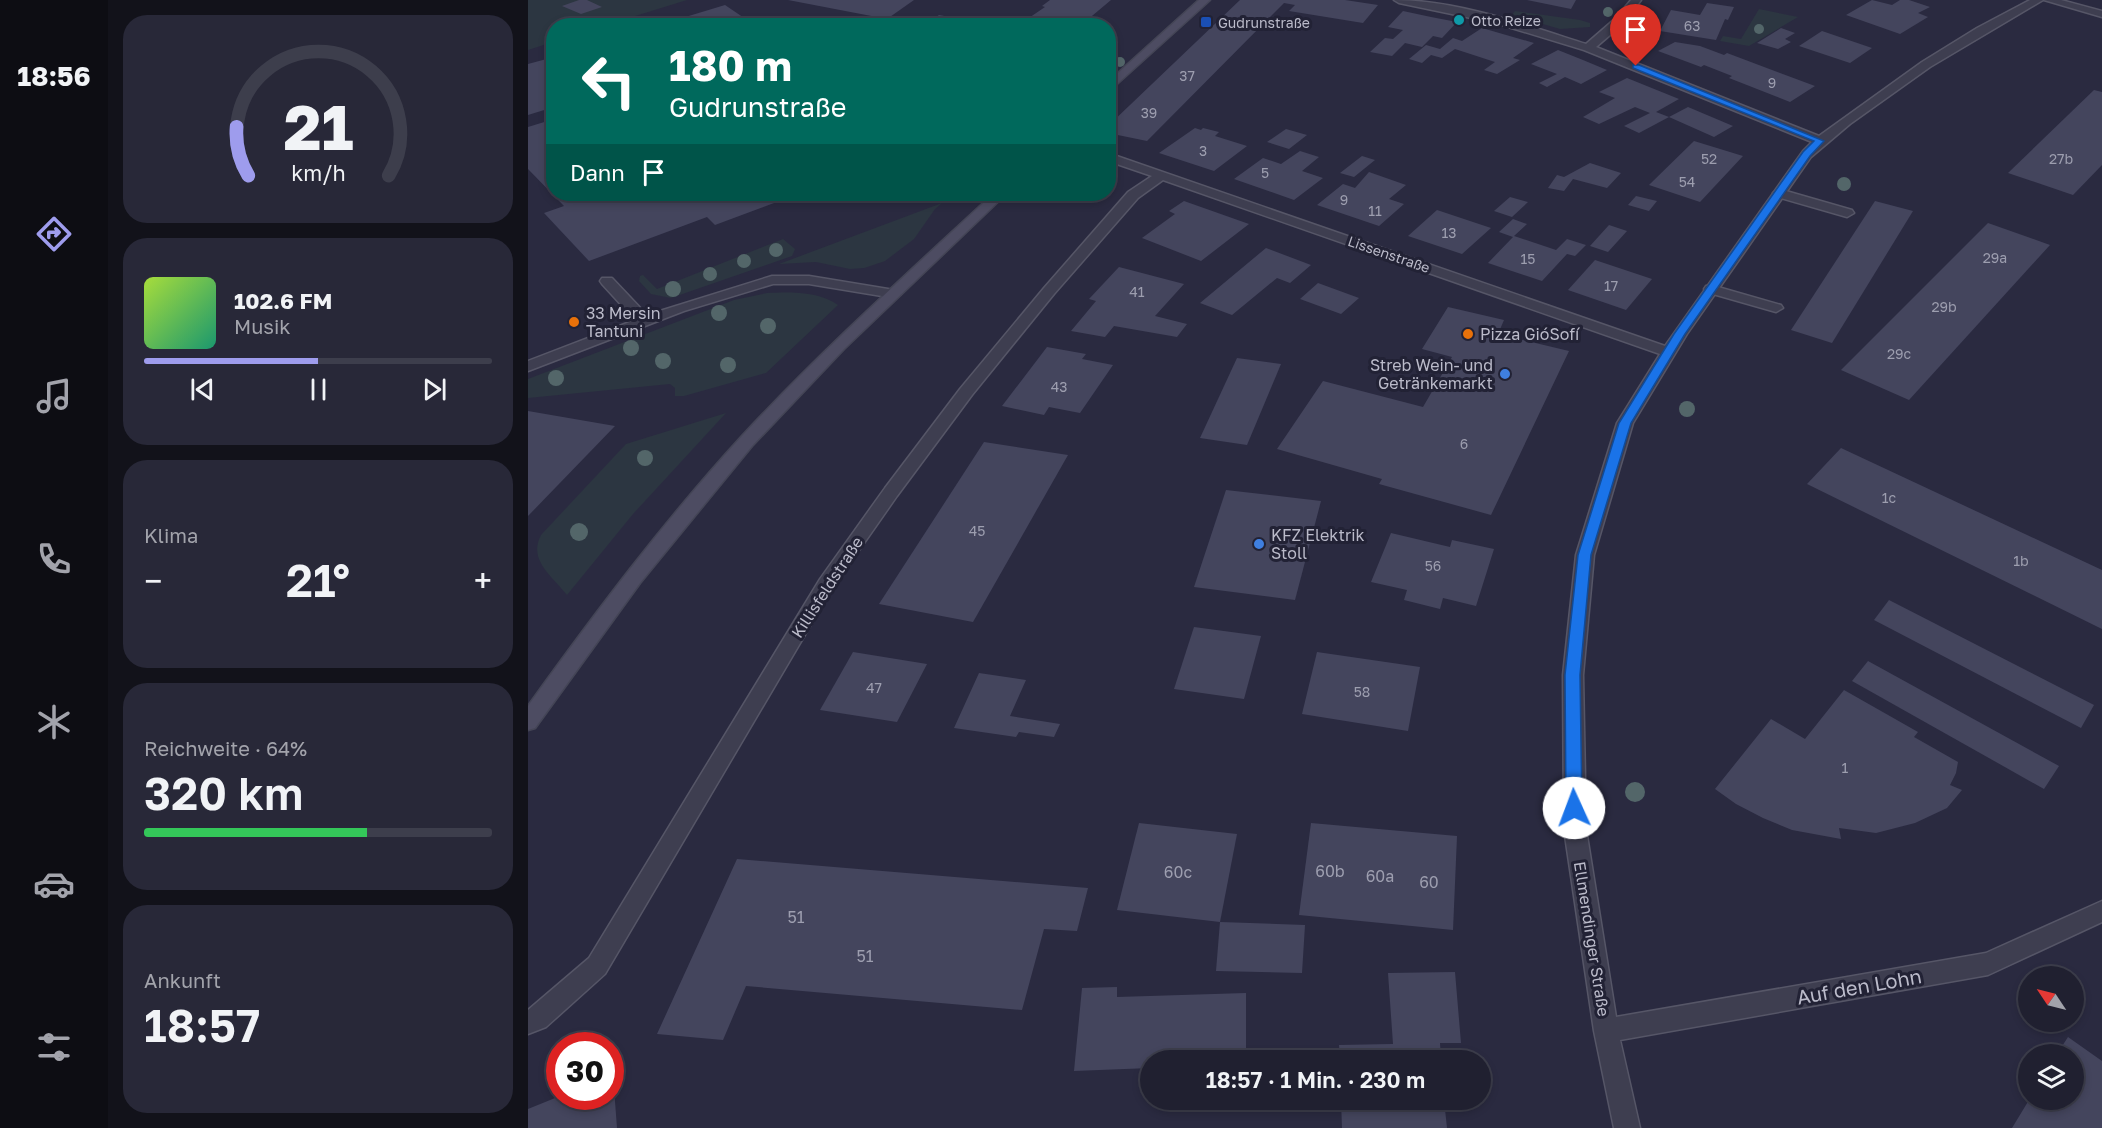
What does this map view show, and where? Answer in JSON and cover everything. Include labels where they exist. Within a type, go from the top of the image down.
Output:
[{"type":"main road","points":[[1116,82],[1205,0]]},
{"type":"main road","points":[[528,722],[572,660],[673,528],[747,441],[819,364],[993,201]]},
{"type":"street","points":[[1398,0],[1497,20],[1588,48],[1820,141]]},
{"type":"street","points":[[1588,48],[1617,26],[1636,0]]},
{"type":"street","name":"Ellmendinger Straße","points":[[1627,1128],[1606,1031],[1575,829],[1573,675],[1585,555],[1625,423],[1711,289],[1807,154],[1820,141],[1920,67],[1998,20],[2038,0]]},
{"type":"street","points":[[2049,0],[2102,14]]},
{"type":"street","name":"Lissenstraße","points":[[1116,159],[1669,352]]},
{"type":"street","name":"Killisfeldstraße","points":[[528,1023],[537,1019],[597,966],[826,584],[891,492],[966,392],[1049,291],[1133,195],[1161,175]]},
{"type":"street","points":[[1779,193],[1847,213]]},
{"type":"street","points":[[528,366],[644,321],[772,280],[809,279],[894,294]]},
{"type":"street","points":[[608,281],[644,321]]},
{"type":"street","points":[[1711,289],[1776,308]]},
{"type":"street","name":"Auf den Lohn","points":[[1606,1031],[1988,964],[2102,911]]},
{"type":"shaded area","points":[[528,0],[687,0],[629,18],[546,18],[546,44],[528,50]]},
{"type":"shaded area","points":[[1759,9],[1798,17],[1749,46],[1720,41],[1723,36],[1741,39]]},
{"type":"shaded area","points":[[1515,11],[1580,20],[1590,23],[1590,27],[1560,29],[1512,15]]},
{"type":"shaded area","points":[[942,203],[935,209],[914,239],[885,261],[864,268],[850,269],[816,262],[779,264]]},
{"type":"shaded area","points":[[783,239],[795,249],[792,256],[671,298],[651,294],[639,281],[640,276],[643,275],[657,289]]},
{"type":"shaded area","points":[[767,293],[813,295],[838,305],[766,373],[684,396],[675,396],[675,388],[670,384],[528,398],[528,379],[734,300]]},
{"type":"shaded area","points":[[726,413],[633,514],[567,595],[539,560],[537,552],[541,535],[626,444]]},
{"type":"building","points":[[579,0],[587,0],[602,7],[581,14],[562,6]]},
{"type":"building","points":[[788,0],[914,0],[888,18]]},
{"type":"building","points":[[1050,0],[1111,0],[1090,18],[1029,18],[1045,7],[1042,6]]},
{"type":"building","points":[[1240,0],[1345,0],[1378,5],[1363,23],[1289,11],[1295,5],[1284,3],[1147,141],[1116,135],[1116,118]]},
{"type":"building","points":[[1527,0],[1576,0],[1571,9]]},
{"type":"building","points":[[1872,0],[1892,5],[1900,0],[1909,0],[1930,7],[1918,13],[1928,17],[1900,34],[1846,15]]},
{"type":"building","points":[[1707,3],[1734,7],[1728,20],[1725,19],[1716,40],[1660,31],[1671,10],[1700,15]]},
{"type":"building","points":[[725,5],[744,18],[682,18]]},
{"type":"building","points":[[1403,11],[1457,22],[1442,38],[1433,36],[1422,47],[1405,43],[1392,56],[1370,52],[1385,38],[1393,39],[1403,30],[1388,27]]},
{"type":"building","points":[[939,15],[955,18],[935,18]]},
{"type":"building","points":[[1482,28],[1534,43],[1513,58],[1520,60],[1497,74],[1484,70],[1495,62],[1455,49],[1442,58],[1431,55],[1422,63],[1409,59],[1426,45],[1440,49],[1453,38],[1462,41]]},
{"type":"building","points":[[1781,28],[1795,33],[1785,39],[1791,42],[1778,49],[1757,43]]},
{"type":"building","points":[[1822,31],[1872,48],[1850,63],[1799,46]]},
{"type":"building","points":[[1675,42],[1700,46],[1724,55],[1727,53],[1815,86],[1790,102],[1729,78],[1732,76],[1704,65],[1701,67],[1658,51]]},
{"type":"building","points":[[1558,50],[1607,70],[1581,84],[1565,77],[1547,87],[1539,83],[1557,74],[1531,64]]},
{"type":"building","points":[[546,59],[546,109],[528,115],[528,64]]},
{"type":"building","points":[[1627,78],[1679,99],[1656,112],[1669,117],[1639,133],[1624,126],[1650,113],[1635,107],[1599,124],[1583,117],[1615,98],[1599,92]]},
{"type":"building","points":[[2094,90],[2102,92],[2102,165],[2073,195],[2008,173]]},
{"type":"building","points":[[1688,107],[1733,126],[1714,137],[1669,117]]},
{"type":"building","points":[[546,121],[546,188],[528,169],[528,127]]},
{"type":"building","points":[[1195,128],[1219,132],[1215,136],[1247,146],[1214,171],[1159,153]]},
{"type":"building","points":[[1286,129],[1307,135],[1289,149],[1267,142]]},
{"type":"building","points":[[1694,141],[1743,156],[1700,202],[1649,185]]},
{"type":"building","points":[[1300,151],[1319,157],[1302,171],[1323,178],[1294,200],[1234,179],[1263,158],[1281,164]]},
{"type":"building","points":[[1362,156],[1375,160],[1354,177],[1340,173]]},
{"type":"building","points":[[1590,163],[1621,173],[1607,188],[1573,179],[1564,191],[1548,188],[1557,175],[1564,177]]},
{"type":"building","points":[[1369,172],[1406,185],[1389,199],[1404,204],[1379,226],[1317,205],[1343,184],[1355,188]]},
{"type":"building","points":[[1636,196],[1657,201],[1649,211],[1628,205]]},
{"type":"building","points":[[1510,197],[1528,202],[1512,217],[1494,211]]},
{"type":"building","points":[[559,201],[779,201],[715,225],[707,217],[589,261],[544,213],[564,206]]},
{"type":"building","points":[[1184,201],[1249,224],[1201,261],[1142,238],[1175,214],[1169,211]]},
{"type":"building","points":[[1875,201],[1913,211],[1832,343],[1791,330]]},
{"type":"building","points":[[1437,210],[1491,228],[1462,254],[1408,236]]},
{"type":"building","points":[[1513,219],[1527,224],[1514,236],[1556,250],[1567,239],[1586,245],[1575,256],[1567,254],[1542,281],[1488,263],[1513,237],[1499,232]]},
{"type":"building","points":[[1988,223],[2050,245],[1909,400],[1841,370]]},
{"type":"building","points":[[1609,225],[1627,231],[1608,252],[1590,246]]},
{"type":"building","points":[[1266,248],[1311,265],[1290,283],[1277,278],[1232,315],[1200,303]]},
{"type":"building","points":[[1595,260],[1652,279],[1626,310],[1568,290]]},
{"type":"building","points":[[1119,267],[1184,284],[1155,316],[1187,324],[1177,337],[1114,326],[1105,337],[1071,331],[1096,301],[1089,299]]},
{"type":"building","points":[[1318,283],[1359,298],[1341,314],[1300,299]]},
{"type":"building","points":[[1448,307],[1504,320],[1498,334],[1569,351],[1491,515],[1379,484],[1382,479],[1277,449],[1323,381],[1423,407],[1452,357],[1422,349]]},
{"type":"building","points":[[1047,347],[1086,354],[1082,359],[1113,365],[1080,413],[1049,407],[1044,415],[1002,406]]},
{"type":"building","points":[[1237,358],[1281,364],[1247,445],[1200,438]]},
{"type":"building","points":[[528,411],[615,426],[528,516]]},
{"type":"building","points":[[984,442],[1068,455],[973,622],[879,604]]},
{"type":"building","points":[[1841,448],[2102,570],[2102,629],[1807,484]]},
{"type":"building","name":"KFZ Elektrik Stoll","points":[[1226,490],[1321,501],[1295,600],[1194,587]]},
{"type":"building","points":[[1391,533],[1450,547],[1452,540],[1494,549],[1476,606],[1443,598],[1440,609],[1404,600],[1407,590],[1371,582]]},
{"type":"building","points":[[1889,600],[2094,705],[2081,728],[1874,620]]},
{"type":"building","points":[[1194,627],[1261,636],[1244,699],[1174,689]]},
{"type":"building","points":[[853,652],[927,664],[897,722],[820,710]]},
{"type":"building","points":[[1317,652],[1420,667],[1408,731],[1302,714]]},
{"type":"building","points":[[1868,661],[2059,766],[2044,789],[1852,681]]},
{"type":"building","points":[[979,673],[1026,680],[1010,716],[1060,724],[1054,737],[1019,732],[1016,737],[954,728]]},
{"type":"building","points":[[1844,690],[1918,732],[1914,737],[1958,762],[1950,785],[1962,790],[1947,808],[1915,823],[1876,833],[1839,828],[1841,839],[1792,830],[1736,804],[1715,789],[1771,719],[1805,739]]},
{"type":"building","points":[[1139,823],[1237,834],[1220,922],[1117,910]]},
{"type":"building","points":[[1311,823],[1457,836],[1453,930],[1299,915]]},
{"type":"building","points":[[737,859],[1088,888],[1077,931],[1044,929],[1022,1010],[746,986],[723,1040],[657,1034]]},
{"type":"building","points":[[1220,922],[1305,925],[1302,973],[1216,971]]},
{"type":"building","points":[[1455,972],[1461,1043],[1440,1043],[1440,1050],[1339,1050],[1339,1045],[1393,1044],[1388,973]]},
{"type":"building","points":[[1117,987],[1117,997],[1246,993],[1246,1050],[1140,1050],[1140,1068],[1074,1071],[1082,988]]},
{"type":"building","points":[[2068,1037],[2078,1044],[2063,1044]]},
{"type":"building","points":[[2084,1048],[2102,1061],[2102,1128],[2012,1128],[2023,1110],[2084,1110]]},
{"type":"building","points":[[546,1102],[546,1110],[616,1110],[617,1128],[528,1128],[528,1109]]},
{"type":"building","points":[[1341,1110],[1445,1110],[1447,1128],[1342,1128]]},
{"type":"place","name":"Otto Reize","points":[[1459,20]]},
{"type":"place","name":"Gudrunstraße","points":[[1206,22]]},
{"type":"place","name":"33 Mersin Tantuni","points":[[574,322]]},
{"type":"place","name":"Pizza GióSofí","points":[[1468,334]]},
{"type":"place","name":"Streb Wein- und Getränkemarkt","points":[[1505,374]]},
{"type":"place","name":"KFZ Elektrik Stoll","points":[[1259,544]]},
{"type":"route","points":[[1574,808],[1573,675],[1585,555],[1625,423],[1680,334],[1807,154],[1820,141],[1636,66]]}]
